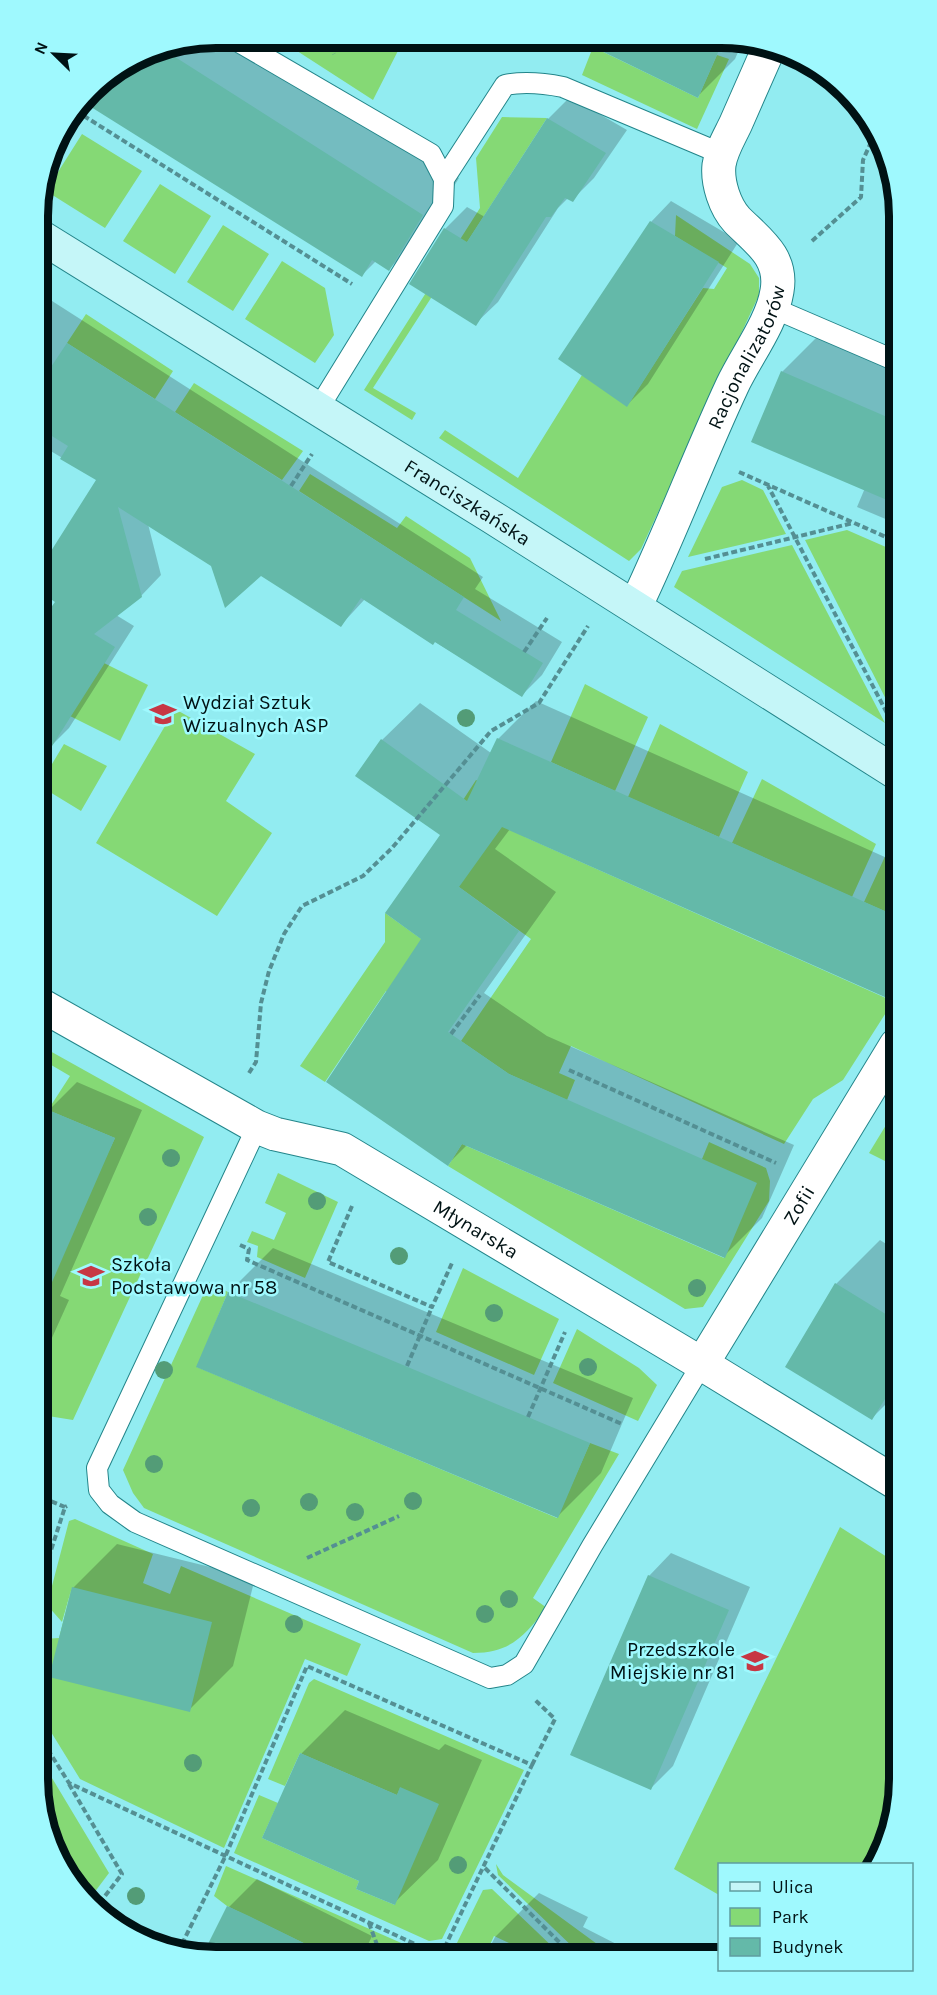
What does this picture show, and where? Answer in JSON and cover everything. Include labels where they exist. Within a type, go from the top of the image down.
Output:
[{"type":"street","name":"Racjonalizatorów","points":[[622,599],[652,572],[733,383],[773,308],[777,290],[777,271],[771,254],[735,218],[722,194],[719,166],[722,154],[766,55]]},
{"type":"street","name":"Franciszkańska","points":[[48,241],[889,768]]},
{"type":"street","name":"Młynarska","points":[[48,1009],[257,1128],[342,1149],[889,1478]]},
{"type":"street","name":"Zofii","points":[[702,1364],[889,1057]]},
{"type":"lane","points":[[249,48],[430,154],[444,179]]},
{"type":"lane","points":[[318,409],[443,206],[444,179],[505,85],[536,82],[563,87],[722,154]]},
{"type":"lane","points":[[773,308],[889,358]]},
{"type":"lane","points":[[257,1128],[97,1468],[99,1490],[111,1504],[135,1522],[490,1678],[507,1675],[524,1664],[702,1364]]},
{"type":"path","points":[[82,115],[383,303]]},
{"type":"path","points":[[777,271],[861,196],[863,160],[871,142]]},
{"type":"path","points":[[701,454],[889,538]]},
{"type":"path","points":[[291,486],[302,469]]},
{"type":"path","points":[[767,484],[889,717]]},
{"type":"path","points":[[652,572],[853,523]]},
{"type":"path","points":[[243,1082],[256,1062],[261,1003],[269,971],[284,934],[302,906],[363,876],[392,848],[491,731],[539,703],[622,599]]},
{"type":"path","points":[[525,652],[547,618]]},
{"type":"path","points":[[451,1034],[480,995]]},
{"type":"path","points":[[568,1070],[781,1165]]},
{"type":"path","points":[[372,1168],[357,1194],[328,1262],[432,1307]]},
{"type":"path","points":[[407,1366],[471,1225]]},
{"type":"path","points":[[209,1231],[249,1249],[248,1260],[632,1428]]},
{"type":"path","points":[[528,1417],[566,1330]]},
{"type":"path","points":[[48,1501],[65,1508],[48,1560]]},
{"type":"path","points":[[262,1578],[399,1516]]},
{"type":"path","points":[[182,1944],[225,1857],[307,1666],[532,1765]]},
{"type":"path","points":[[445,1947],[555,1719],[507,1675]]},
{"type":"path","points":[[48,1750],[122,1874],[101,1901]]},
{"type":"path","points":[[69,1783],[421,1947]]},
{"type":"path","points":[[484,1868],[564,1947]]},
{"type":"path","points":[[368,1922],[378,1947]]},
{"type":"green space","points":[[292,48],[399,48],[373,100]]},
{"type":"green space","points":[[593,48],[595,48],[698,98],[717,55],[729,59],[697,129],[582,75]]},
{"type":"green space","points":[[502,117],[547,118],[373,388],[416,413],[412,420],[364,390],[480,208],[476,158]]},
{"type":"green space","points":[[82,134],[142,171],[105,228],[49,193],[52,182]]},
{"type":"green space","points":[[160,184],[211,216],[175,274],[123,241]]},
{"type":"green space","points":[[676,215],[750,264],[759,278],[759,295],[641,549],[629,561],[439,438],[445,430],[518,478],[582,375],[627,406],[703,288],[714,289],[727,268],[675,236]]},
{"type":"green space","points":[[223,225],[269,254],[233,311],[187,282]]},
{"type":"green space","points":[[282,261],[325,288],[334,335],[315,363],[245,319]]},
{"type":"green space","points":[[86,314],[173,371],[155,399],[67,343]]},
{"type":"green space","points":[[194,383],[303,451],[282,480],[175,412]]},
{"type":"green space","points":[[310,474],[397,528],[406,516],[470,558],[501,621],[299,491]]},
{"type":"green space","points":[[742,480],[763,490],[786,534],[688,557],[722,487]]},
{"type":"green space","points":[[847,530],[889,548],[889,705],[805,540]]},
{"type":"green space","points":[[792,545],[885,723],[674,587],[682,571]]},
{"type":"green space","points":[[104,663],[148,685],[120,741],[70,716]]},
{"type":"green space","points":[[585,684],[648,717],[615,791],[551,762]]},
{"type":"green space","points":[[175,709],[255,754],[226,801],[272,833],[217,916],[96,843]]},
{"type":"green space","points":[[660,724],[748,772],[719,837],[628,797]]},
{"type":"green space","points":[[64,744],[107,766],[81,811],[48,791],[49,769]]},
{"type":"green space","points":[[762,779],[876,844],[852,897],[732,843]]},
{"type":"green space","points":[[476,780],[501,792],[525,837],[888,999],[889,997],[889,1008],[843,1080],[813,1099],[784,1144],[571,1046],[559,1073],[575,1080],[567,1100],[509,1074],[461,1041],[531,939],[459,887],[450,820]]},
{"type":"green space","points":[[888,850],[889,913],[864,902]]},
{"type":"green space","points":[[385,913],[476,978],[442,1028],[386,991],[325,1082],[300,1066],[385,942]]},
{"type":"green space","name":"Szkoła Podstawowa nr 58","points":[[48,1050],[204,1137],[73,1420],[48,1416],[48,1280],[115,1138],[48,1110],[70,1076],[48,1063]]},
{"type":"green space","points":[[889,1120],[889,1163],[869,1153]]},
{"type":"green space","points":[[709,1142],[766,1168],[770,1181],[769,1201],[703,1307],[685,1309],[448,1166],[462,1144],[724,1258],[702,1159]]},
{"type":"green space","points":[[278,1173],[338,1202],[305,1278],[257,1257],[258,1246],[247,1242],[252,1231],[274,1240],[286,1213],[265,1203]]},
{"type":"green space","points":[[463,1268],[559,1319],[534,1375],[436,1332]]},
{"type":"green space","points":[[209,1282],[228,1292],[197,1367],[557,1518],[590,1443],[619,1454],[533,1598],[547,1608],[516,1641],[498,1650],[473,1653],[144,1508],[133,1493],[123,1470]]},
{"type":"green space","points":[[577,1329],[639,1368],[657,1385],[638,1421],[553,1383]]},
{"type":"green space","points":[[75,1519],[153,1554],[143,1583],[170,1594],[181,1566],[361,1644],[347,1676],[305,1659],[224,1848],[80,1779],[48,1727],[48,1639],[59,1638],[72,1587],[62,1622],[48,1606],[48,1601],[69,1521]]},
{"type":"green space","points":[[840,1527],[889,1558],[889,1790],[886,1812],[872,1853],[866,1863],[718,1863],[718,1894],[674,1869]]},
{"type":"green space","points":[[314,1679],[524,1770],[442,1939],[429,1941],[234,1853],[259,1795],[278,1803],[262,1838],[359,1881],[356,1889],[395,1905],[400,1788],[397,1795],[300,1753],[285,1786],[268,1779],[309,1683]]},
{"type":"green space","points":[[48,1771],[109,1873],[94,1894],[76,1872],[57,1833],[49,1801]]},
{"type":"green space","points":[[496,1864],[503,1875],[601,1947],[573,1947],[498,1875]]},
{"type":"green space","points":[[226,1866],[410,1947],[312,1947],[227,1906],[214,1896]]},
{"type":"green space","points":[[492,1889],[553,1947],[517,1947],[494,1936],[489,1947],[455,1947],[483,1890]]},
{"type":"building","points":[[595,48],[720,48],[698,98]]},
{"type":"building","points":[[171,55],[423,215],[389,271],[372,260],[362,277],[90,106],[123,76],[152,61]]},
{"type":"building","points":[[547,118],[606,153],[573,202],[565,198],[551,217],[546,217],[476,326],[409,284],[444,228],[467,242]]},
{"type":"building","points":[[650,221],[719,262],[627,407],[558,359]]},
{"type":"building","points":[[67,343],[464,597],[456,610],[543,663],[522,697],[435,642],[433,645],[361,598],[341,627],[261,576],[225,608],[211,566],[118,507],[142,597],[94,634],[115,647],[48,752],[48,612],[55,602],[48,597],[48,556],[96,480],[60,459],[68,446],[48,434],[48,372]]},
{"type":"building","points":[[781,371],[889,418],[889,501],[751,442]]},
{"type":"building","points":[[497,738],[889,913],[889,999],[502,827],[459,887],[519,931],[448,1032],[509,1074],[757,1183],[725,1258],[462,1144],[448,1166],[326,1082],[421,939],[385,913],[440,835],[355,776],[381,739],[467,801]]},
{"type":"building","points":[[48,1110],[115,1138],[48,1291]]},
{"type":"building","points":[[835,1283],[889,1316],[889,1393],[872,1420],[785,1367]]},
{"type":"building","points":[[228,1292],[590,1443],[558,1518],[196,1367]]},
{"type":"building","points":[[648,1575],[729,1610],[651,1790],[570,1755]]},
{"type":"building","points":[[72,1587],[212,1622],[190,1712],[49,1677]]},
{"type":"building","points":[[300,1753],[397,1795],[400,1787],[439,1804],[395,1905],[356,1889],[359,1881],[262,1838]]},
{"type":"building","points":[[227,1906],[312,1947],[216,1947],[206,1947]]},
{"type":"place","name":"Wydział Sztuk Wizualnych ASP","points":[[163,714]]},
{"type":"place","name":"Szkoła Podstawowa nr 58","points":[[91,1276]]},
{"type":"place","name":"Przedszkole Miejskie nr 81","points":[[755,1661]]}]
